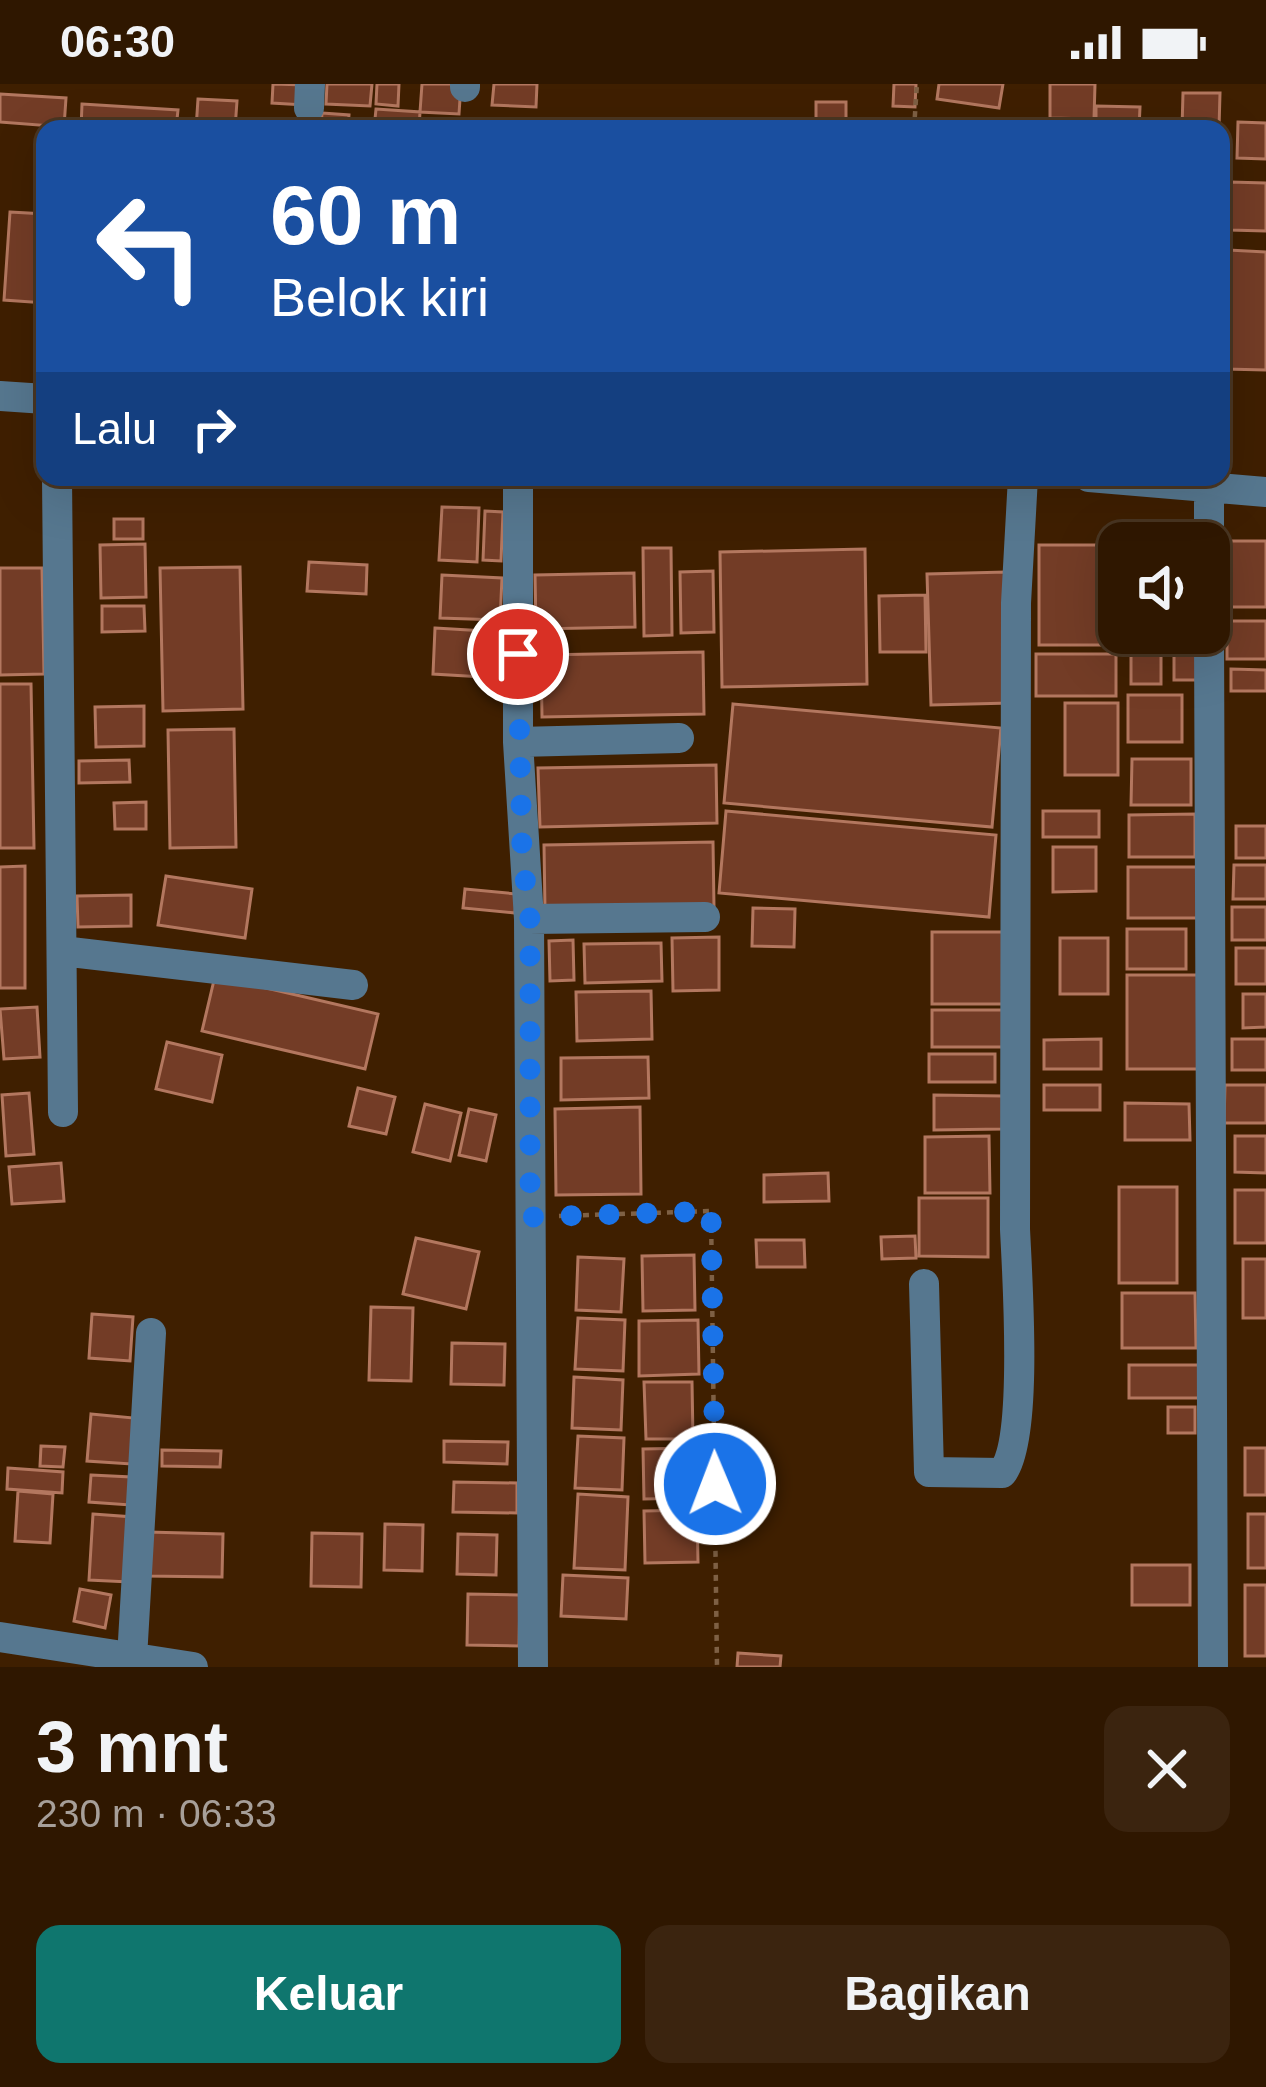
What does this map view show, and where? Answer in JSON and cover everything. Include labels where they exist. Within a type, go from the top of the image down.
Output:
[{"type":"street","points":[[0,396],[36,398]]},
{"type":"street","points":[[57,486],[63,1112]]},
{"type":"street","points":[[518,486],[518,742],[530,919],[533,1667]]},
{"type":"street","points":[[924,1284],[929,1472],[1002,1473],[1015,1429],[1020,1322],[1015,1228],[1016,668],[1023,486]]},
{"type":"street","points":[[1186,486],[1266,492]]},
{"type":"street","points":[[1208,488],[1208,522]]},
{"type":"street","points":[[1208,654],[1213,1667]]},
{"type":"street","points":[[518,742],[680,738]]},
{"type":"street","points":[[530,919],[705,917]]},
{"type":"street","points":[[62,951],[353,985]]},
{"type":"street","points":[[112,1659],[151,1333]]},
{"type":"street","points":[[0,1637],[112,1659],[193,1667]]},
{"type":"path","points":[[915,120],[917,84]]},
{"type":"path","points":[[530,1217],[711,1211],[717,1667]]},
{"type":"building","points":[[273,84],[306,85],[304,105],[272,103]]},
{"type":"building","points":[[327,84],[372,84],[370,106],[326,104]]},
{"type":"building","points":[[377,84],[399,84],[398,106],[376,104]]},
{"type":"building","points":[[422,84],[461,84],[459,114],[420,112]]},
{"type":"building","points":[[494,84],[537,84],[536,107],[492,105]]},
{"type":"building","points":[[894,84],[916,84],[915,107],[893,106]]},
{"type":"building","points":[[939,84],[1003,84],[999,108],[937,99]]},
{"type":"building","points":[[1050,84],[1095,84],[1094,119],[1050,118]]},
{"type":"building","points":[[1183,93],[1220,93],[1219,120],[1182,120]]},
{"type":"building","points":[[0,94],[66,98],[64,120],[36,120],[36,125],[0,122]]},
{"type":"building","points":[[198,99],[237,101],[236,120],[197,120]]},
{"type":"building","points":[[816,102],[846,102],[846,120],[816,120]]},
{"type":"building","points":[[82,104],[178,110],[177,120],[81,120]]},
{"type":"building","points":[[1096,106],[1140,107],[1139,120],[1096,120]]},
{"type":"building","points":[[376,109],[420,112],[420,120],[375,120]]},
{"type":"building","points":[[322,113],[349,115],[349,120],[322,120]]},
{"type":"building","points":[[1238,122],[1266,123],[1266,159],[1237,158]]},
{"type":"building","points":[[1230,182],[1266,183],[1266,231],[1230,230]]},
{"type":"building","points":[[10,212],[36,213],[36,302],[4,300]]},
{"type":"building","points":[[1230,250],[1266,252],[1266,370],[1230,369]]},
{"type":"building","points":[[442,507],[479,508],[477,562],[439,560]]},
{"type":"building","points":[[485,511],[503,512],[501,561],[483,560]]},
{"type":"building","points":[[114,519],[143,519],[143,539],[114,539]]},
{"type":"building","points":[[1230,541],[1266,541],[1266,607],[1230,607]]},
{"type":"building","points":[[145,544],[146,597],[101,598],[100,545]]},
{"type":"building","points":[[1039,545],[1098,545],[1098,645],[1039,645]]},
{"type":"building","points":[[643,548],[671,548],[672,635],[644,636]]},
{"type":"building","points":[[865,549],[867,684],[722,687],[720,552]]},
{"type":"building","points":[[309,562],[367,565],[366,594],[307,591]]},
{"type":"building","points":[[240,567],[243,709],[163,711],[160,568]]},
{"type":"building","points":[[0,568],[42,568],[44,674],[0,675]]},
{"type":"building","points":[[713,571],[714,632],[681,633],[680,572]]},
{"type":"building","points":[[1006,572],[1010,703],[931,705],[927,574]]},
{"type":"building","points":[[634,573],[635,627],[536,629],[535,575]]},
{"type":"building","points":[[442,575],[502,578],[500,620],[440,618]]},
{"type":"building","points":[[925,595],[926,652],[880,652],[879,596]]},
{"type":"building","points":[[102,606],[144,606],[145,631],[102,632]]},
{"type":"building","points":[[1230,621],[1266,621],[1266,659],[1227,659]]},
{"type":"building","points":[[435,628],[502,632],[500,678],[433,674]]},
{"type":"building","points":[[703,652],[704,714],[542,717],[541,655]]},
{"type":"building","points":[[1036,654],[1116,654],[1116,696],[1036,696]]},
{"type":"building","points":[[1131,654],[1161,654],[1161,684],[1131,684]]},
{"type":"building","points":[[1174,654],[1201,654],[1201,680],[1174,680]]},
{"type":"building","points":[[1231,669],[1266,670],[1266,691],[1231,691]]},
{"type":"building","points":[[0,684],[31,684],[34,848],[0,848]]},
{"type":"building","points":[[1128,695],[1182,695],[1182,742],[1128,742]]},
{"type":"building","points":[[1065,703],[1118,703],[1118,775],[1065,775]]},
{"type":"building","points":[[733,704],[1001,728],[992,827],[724,803]]},
{"type":"building","points":[[144,706],[144,746],[96,747],[95,707]]},
{"type":"building","points":[[234,729],[236,847],[170,848],[168,730]]},
{"type":"building","points":[[1132,759],[1191,759],[1191,805],[1131,805]]},
{"type":"building","points":[[129,760],[130,782],[79,783],[79,761]]},
{"type":"building","points":[[716,765],[717,823],[540,827],[538,768]]},
{"type":"building","points":[[146,802],[146,829],[115,829],[114,803]]},
{"type":"building","points":[[726,811],[996,835],[989,917],[719,893]]},
{"type":"building","points":[[1043,811],[1099,811],[1099,837],[1043,837]]},
{"type":"building","points":[[1195,814],[1195,857],[1129,857],[1129,815]]},
{"type":"building","points":[[1236,826],[1266,826],[1266,858],[1236,858]]},
{"type":"building","points":[[713,842],[714,907],[545,910],[544,845]]},
{"type":"building","points":[[1053,847],[1096,847],[1096,891],[1053,892]]},
{"type":"building","points":[[1234,865],[1266,865],[1266,899],[1233,899]]},
{"type":"building","points":[[25,866],[25,988],[0,988],[0,867]]},
{"type":"building","points":[[1128,867],[1201,867],[1201,918],[1128,918]]},
{"type":"building","points":[[166,876],[252,889],[245,938],[158,925]]},
{"type":"building","points":[[465,889],[517,894],[515,913],[463,908]]},
{"type":"building","points":[[131,895],[131,926],[78,927],[77,896]]},
{"type":"building","points":[[1232,907],[1266,907],[1266,940],[1232,940]]},
{"type":"building","points":[[753,908],[795,909],[794,947],[752,946]]},
{"type":"building","points":[[1127,929],[1186,929],[1186,969],[1127,969]]},
{"type":"building","points":[[932,932],[1007,932],[1006,1004],[932,1004]]},
{"type":"building","points":[[719,937],[719,990],[673,991],[672,938]]},
{"type":"building","points":[[1060,938],[1108,938],[1108,994],[1060,994]]},
{"type":"building","points":[[573,940],[574,980],[550,981],[549,941]]},
{"type":"building","points":[[661,943],[662,981],[585,983],[584,944]]},
{"type":"building","points":[[1236,948],[1266,948],[1266,984],[1236,984]]},
{"type":"building","points":[[1127,975],[1201,975],[1201,1069],[1127,1069]]},
{"type":"building","points":[[215,976],[378,1014],[365,1069],[202,1031]]},
{"type":"building","points":[[651,991],[652,1039],[577,1041],[576,992]]},
{"type":"building","points":[[1243,994],[1266,994],[1266,1027],[1243,1028]]},
{"type":"building","points":[[37,1007],[40,1057],[4,1059],[0,1009]]},
{"type":"building","points":[[932,1010],[1003,1010],[1004,1047],[932,1047]]},
{"type":"building","points":[[1101,1039],[1101,1069],[1044,1069],[1044,1040]]},
{"type":"building","points":[[1232,1039],[1266,1039],[1266,1070],[1232,1070]]},
{"type":"building","points":[[167,1042],[222,1055],[212,1102],[156,1089]]},
{"type":"building","points":[[929,1054],[995,1054],[995,1082],[929,1082]]},
{"type":"building","points":[[648,1057],[649,1098],[561,1100],[561,1058]]},
{"type":"building","points":[[1044,1085],[1100,1085],[1100,1110],[1044,1110]]},
{"type":"building","points":[[1225,1085],[1266,1085],[1266,1123],[1224,1123]]},
{"type":"building","points":[[358,1088],[395,1097],[386,1134],[349,1126]]},
{"type":"building","points":[[29,1093],[34,1154],[6,1156],[2,1095]]},
{"type":"building","points":[[934,1095],[1003,1096],[1003,1129],[934,1130]]},
{"type":"building","points":[[1125,1103],[1189,1104],[1190,1140],[1125,1140]]},
{"type":"building","points":[[425,1104],[461,1113],[450,1161],[413,1152]]},
{"type":"building","points":[[640,1107],[641,1194],[556,1195],[555,1109]]},
{"type":"building","points":[[469,1109],[496,1115],[486,1161],[459,1155]]},
{"type":"building","points":[[989,1136],[990,1193],[925,1193],[925,1137]]},
{"type":"building","points":[[1235,1136],[1266,1136],[1266,1173],[1235,1172]]},
{"type":"building","points":[[61,1163],[64,1201],[12,1204],[9,1167]]},
{"type":"building","points":[[828,1173],[829,1201],[764,1202],[764,1175]]},
{"type":"building","points":[[1119,1187],[1177,1187],[1177,1283],[1119,1283]]},
{"type":"building","points":[[1235,1190],[1266,1190],[1266,1243],[1235,1243]]},
{"type":"building","points":[[919,1198],[988,1198],[988,1257],[919,1256]]},
{"type":"building","points":[[915,1236],[916,1258],[882,1259],[881,1237]]},
{"type":"building","points":[[416,1238],[479,1252],[466,1309],[403,1294]]},
{"type":"building","points":[[756,1240],[804,1240],[805,1267],[757,1267]]},
{"type":"building","points":[[694,1255],[695,1310],[643,1311],[642,1256]]},
{"type":"building","points":[[578,1257],[624,1259],[621,1312],[576,1310]]},
{"type":"building","points":[[1243,1259],[1266,1259],[1266,1318],[1243,1318]]},
{"type":"building","points":[[1122,1293],[1195,1293],[1196,1348],[1122,1348]]},
{"type":"building","points":[[371,1307],[413,1308],[411,1381],[369,1380]]},
{"type":"building","points":[[92,1314],[133,1317],[130,1361],[89,1358]]},
{"type":"building","points":[[578,1318],[625,1320],[623,1371],[575,1369]]},
{"type":"building","points":[[698,1320],[699,1374],[639,1376],[639,1321]]},
{"type":"building","points":[[452,1343],[505,1344],[504,1385],[451,1384]]},
{"type":"building","points":[[1129,1365],[1201,1365],[1201,1398],[1129,1398]]},
{"type":"building","points":[[574,1377],[623,1380],[621,1430],[572,1428]]},
{"type":"building","points":[[644,1382],[692,1382],[693,1439],[646,1439]]},
{"type":"building","points":[[1168,1407],[1195,1407],[1195,1433],[1168,1433]]},
{"type":"building","points":[[91,1414],[134,1418],[131,1464],[87,1461]]},
{"type":"building","points":[[578,1436],[624,1438],[622,1490],[575,1488]]},
{"type":"building","points":[[444,1441],[508,1442],[507,1464],[444,1462]]},
{"type":"building","points":[[41,1446],[65,1447],[63,1467],[40,1466]]},
{"type":"building","points":[[696,1448],[697,1498],[644,1499],[643,1449]]},
{"type":"building","points":[[1245,1448],[1266,1448],[1266,1495],[1245,1495]]},
{"type":"building","points":[[162,1450],[221,1451],[220,1467],[162,1466]]},
{"type":"building","points":[[8,1468],[63,1472],[62,1493],[7,1489]]},
{"type":"building","points":[[91,1475],[131,1477],[130,1505],[89,1502]]},
{"type":"building","points":[[454,1482],[517,1483],[517,1513],[453,1512]]},
{"type":"building","points":[[18,1491],[53,1494],[50,1543],[15,1541]]},
{"type":"building","points":[[578,1494],[628,1497],[625,1570],[574,1568]]},
{"type":"building","points":[[697,1510],[698,1562],[645,1563],[644,1511]]},
{"type":"building","points":[[93,1514],[133,1517],[129,1582],[89,1580]]},
{"type":"building","points":[[1248,1514],[1266,1514],[1266,1568],[1248,1568]]},
{"type":"building","points":[[385,1524],[423,1525],[422,1571],[384,1570]]},
{"type":"building","points":[[147,1532],[223,1534],[222,1577],[146,1576]]},
{"type":"building","points":[[312,1533],[362,1534],[361,1587],[311,1586]]},
{"type":"building","points":[[458,1534],[497,1535],[496,1575],[457,1574]]},
{"type":"building","points":[[1132,1565],[1190,1565],[1190,1605],[1132,1605]]},
{"type":"building","points":[[563,1575],[628,1578],[626,1619],[561,1616]]},
{"type":"building","points":[[1245,1585],[1266,1585],[1266,1656],[1245,1656]]},
{"type":"building","points":[[80,1589],[111,1595],[105,1628],[74,1621]]},
{"type":"building","points":[[468,1594],[520,1595],[519,1646],[467,1645]]},
{"type":"building","points":[[738,1653],[781,1656],[780,1667],[737,1667]]},
{"type":"route","points":[[518,654],[522,853],[530,919],[530,1217],[711,1211],[715,1484]]}]
